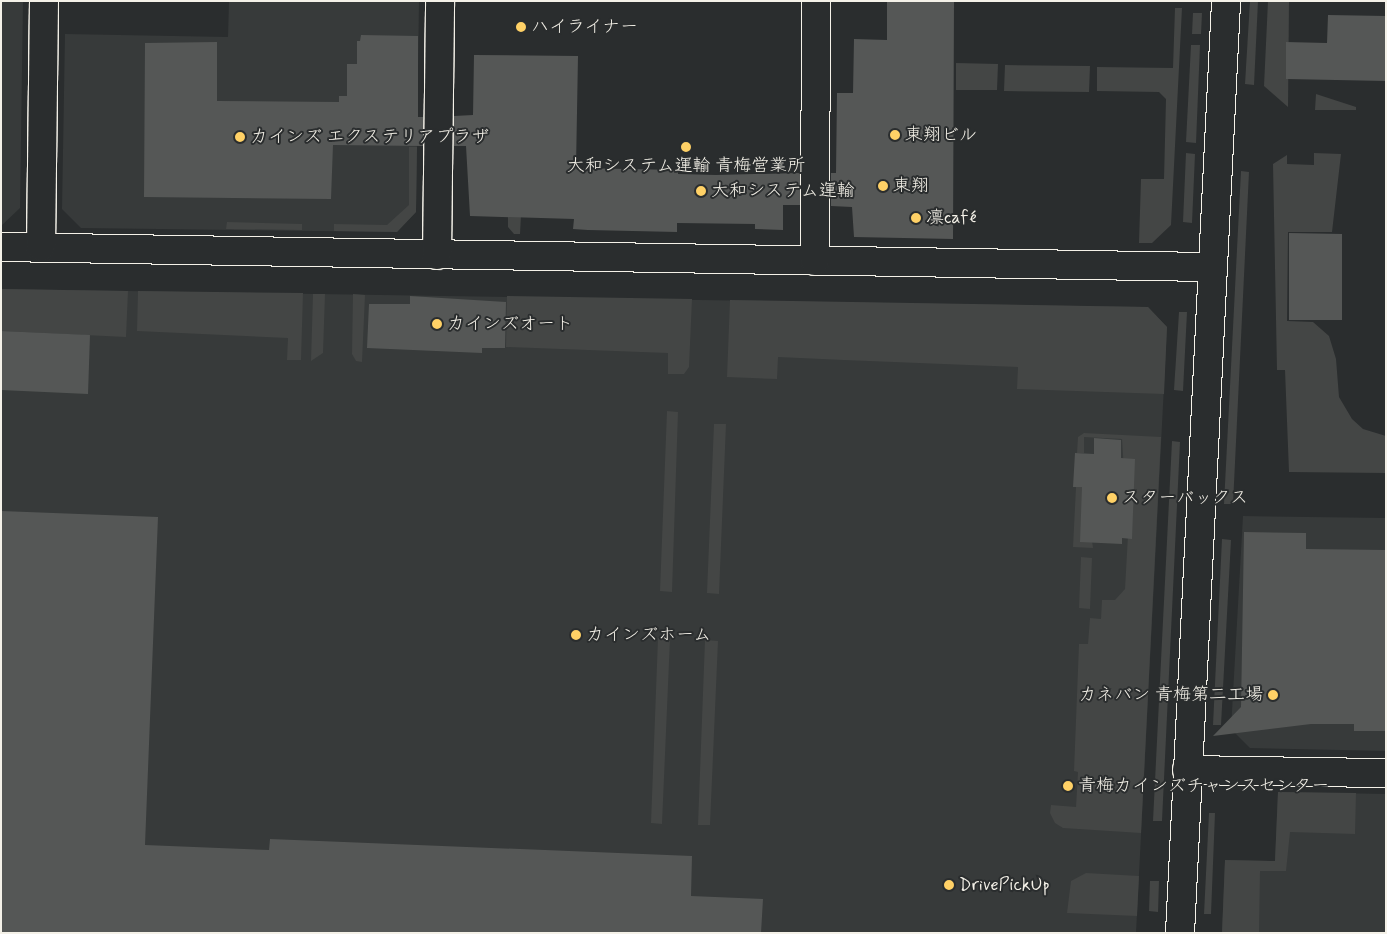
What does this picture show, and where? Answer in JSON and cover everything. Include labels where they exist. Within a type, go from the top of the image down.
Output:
[{"type":"street","points":[[41,247],[44,1]]},
{"type":"street","points":[[437,255],[440,1]]},
{"type":"street","points":[[814,261],[816,1]]},
{"type":"street","points":[[1180,933],[1226,1]]},
{"type":"street","points":[[1,247],[1213,267]]},
{"type":"street","points":[[1187,770],[1386,772]]},
{"type":"shaded area","points":[[1,1],[23,1],[20,208],[1,226]]},
{"type":"shaded area","name":"カインズ エクステリアプラザ","points":[[229,1],[419,1],[416,212],[397,232],[81,228],[62,209],[65,34],[228,37]]},
{"type":"shaded area","points":[[1250,1],[1258,1],[1254,85],[1245,84]]},
{"type":"shaded area","points":[[1268,1],[1289,1],[1288,107],[1264,86]]},
{"type":"shaded area","points":[[1175,8],[1182,8],[1171,225],[1152,243],[1139,243],[1141,179],[1164,179],[1166,99],[1159,92],[1097,91],[1097,67],[1173,68]]},
{"type":"shaded area","points":[[1193,13],[1202,13],[1201,34],[1192,34]]},
{"type":"shaded area","points":[[1191,45],[1200,45],[1196,143],[1186,142]]},
{"type":"shaded area","points":[[956,63],[998,64],[997,90],[956,90]]},
{"type":"shaded area","points":[[1005,65],[1090,66],[1089,92],[1004,91]]},
{"type":"shaded area","points":[[1316,94],[1356,107],[1356,110],[1315,110]]},
{"type":"shaded area","points":[[409,147],[417,147],[416,212],[397,232],[334,231],[334,224],[387,225],[409,205]]},
{"type":"shaded area","points":[[1186,153],[1195,154],[1192,223],[1183,222]]},
{"type":"shaded area","points":[[1314,153],[1341,154],[1332,232],[1288,232],[1287,321],[1313,322],[1329,336],[1336,359],[1339,397],[1352,419],[1363,429],[1386,436],[1386,473],[1289,472],[1285,370],[1277,370],[1273,164],[1287,155],[1287,164],[1314,165]]},
{"type":"shaded area","points":[[1241,171],[1249,172],[1233,504],[1224,504]]},
{"type":"shaded area","points":[[508,215],[521,215],[520,234],[514,234],[508,227]]},
{"type":"shaded area","points":[[227,222],[302,224],[302,230],[226,229]]},
{"type":"shaded area","name":"カインズホーム","points":[[1,289],[1148,307],[1167,327],[1136,933],[1,933]]},
{"type":"shaded area","points":[[1,289],[128,291],[126,337],[1,331]]},
{"type":"shaded area","points":[[138,291],[303,293],[301,360],[287,360],[288,338],[137,331]]},
{"type":"shaded area","points":[[313,294],[325,294],[323,353],[311,361]]},
{"type":"shaded area","points":[[353,294],[365,295],[362,362],[356,361],[352,354]]},
{"type":"shaded area","points":[[507,296],[692,299],[689,367],[684,374],[668,374],[668,353],[506,347]]},
{"type":"shaded area","points":[[730,300],[1148,307],[1167,327],[1164,394],[1017,389],[1018,367],[778,357],[777,379],[727,377]]},
{"type":"shaded area","points":[[1179,312],[1187,312],[1183,391],[1174,390]]},
{"type":"shaded area","points":[[667,411],[678,412],[672,592],[660,591]]},
{"type":"shaded area","points":[[714,424],[726,424],[719,594],[707,593]]},
{"type":"shaded area","points":[[1084,433],[1161,437],[1141,833],[1063,828],[1055,823],[1050,813],[1051,805],[1076,807],[1078,772],[1074,771],[1079,644],[1088,644],[1090,618],[1101,619],[1102,600],[1115,600],[1125,589],[1128,535],[1122,439],[1084,437],[1084,453],[1077,453],[1078,437]]},
{"type":"shaded area","points":[[1172,441],[1180,442],[1162,821],[1153,821]]},
{"type":"shaded area","points":[[1076,487],[1085,487],[1093,548],[1073,547]]},
{"type":"shaded area","name":"カネバン 青梅第二工場","points":[[1243,516],[1386,518],[1386,751],[1250,748],[1231,729]]},
{"type":"shaded area","points":[[1222,539],[1231,540],[1221,725],[1213,725]]},
{"type":"shaded area","points":[[1081,557],[1092,558],[1090,609],[1079,608]]},
{"type":"shaded area","points":[[658,638],[670,639],[662,824],[651,823]]},
{"type":"shaded area","points":[[705,640],[718,641],[710,825],[698,825]]},
{"type":"shaded area","points":[[1278,792],[1386,794],[1386,933],[1222,933],[1225,860],[1275,861]]},
{"type":"shaded area","points":[[1278,792],[1356,793],[1355,834],[1290,832],[1286,871],[1260,871],[1259,933],[1222,933],[1225,860],[1275,861]]},
{"type":"shaded area","points":[[1209,813],[1215,813],[1211,914],[1204,914]]},
{"type":"shaded area","points":[[1086,873],[1139,876],[1137,916],[1067,913],[1071,881]]},
{"type":"shaded area","points":[[1150,881],[1159,881],[1158,912],[1149,911]]},
{"type":"building","name":"東翔ビル","points":[[887,1],[954,1],[953,239],[854,237],[852,207],[831,206],[831,173],[836,173],[837,93],[853,93],[854,39],[887,40]]},
{"type":"building","points":[[1328,15],[1386,16],[1386,81],[1286,79],[1286,42],[1327,43]]},
{"type":"building","points":[[361,35],[418,36],[418,117],[423,117],[423,146],[333,145],[331,199],[144,197],[145,43],[217,42],[217,101],[339,102],[339,96],[347,96],[347,64],[357,64],[357,41],[360,41]]},
{"type":"building","points":[[474,55],[578,56],[576,168],[678,170],[678,174],[716,175],[800,173],[800,205],[783,205],[783,230],[755,229],[755,224],[677,223],[677,232],[588,230],[573,229],[574,219],[470,216],[466,146],[454,146],[454,116],[473,115]]},
{"type":"building","points":[[1289,233],[1342,234],[1342,320],[1289,320]]},
{"type":"building","points":[[410,296],[506,302],[505,348],[482,348],[482,353],[367,348],[369,304],[410,304]]},
{"type":"building","points":[[1,331],[90,335],[88,394],[1,390]]},
{"type":"building","points":[[1094,438],[1121,440],[1121,458],[1135,459],[1132,539],[1122,538],[1122,544],[1080,542],[1082,487],[1073,487],[1075,453],[1094,454]]},
{"type":"building","points":[[1,511],[158,517],[145,845],[269,850],[270,839],[692,856],[691,896],[763,899],[761,933],[1,933]]},
{"type":"building","name":"カネバン 青梅第二工場","points":[[1244,532],[1306,533],[1306,549],[1386,550],[1386,731],[1354,731],[1354,724],[1311,724],[1213,736],[1241,707]]},
{"type":"place","name":"ハイライナー","points":[[521,27]]},
{"type":"place","name":"東翔ビル","points":[[895,135]]},
{"type":"place","name":"カインズ エクステリアプラザ","points":[[240,137]]},
{"type":"place","name":"大和システム運輸 青梅営業所","points":[[686,147]]},
{"type":"place","name":"東翔","points":[[883,186]]},
{"type":"place","name":"大和システム運輸","points":[[701,191]]},
{"type":"place","name":"凛café","points":[[916,218]]},
{"type":"place","name":"カインズオート","points":[[437,324]]},
{"type":"place","name":"スターバックス","points":[[1112,498]]},
{"type":"place","name":"カインズホーム","points":[[576,635]]},
{"type":"place","name":"カネバン 青梅第二工場","points":[[1273,695]]},
{"type":"place","name":"青梅カインズチャンスセンター","points":[[1068,786]]},
{"type":"place","name":"DrivePickUp","points":[[949,885]]}]
